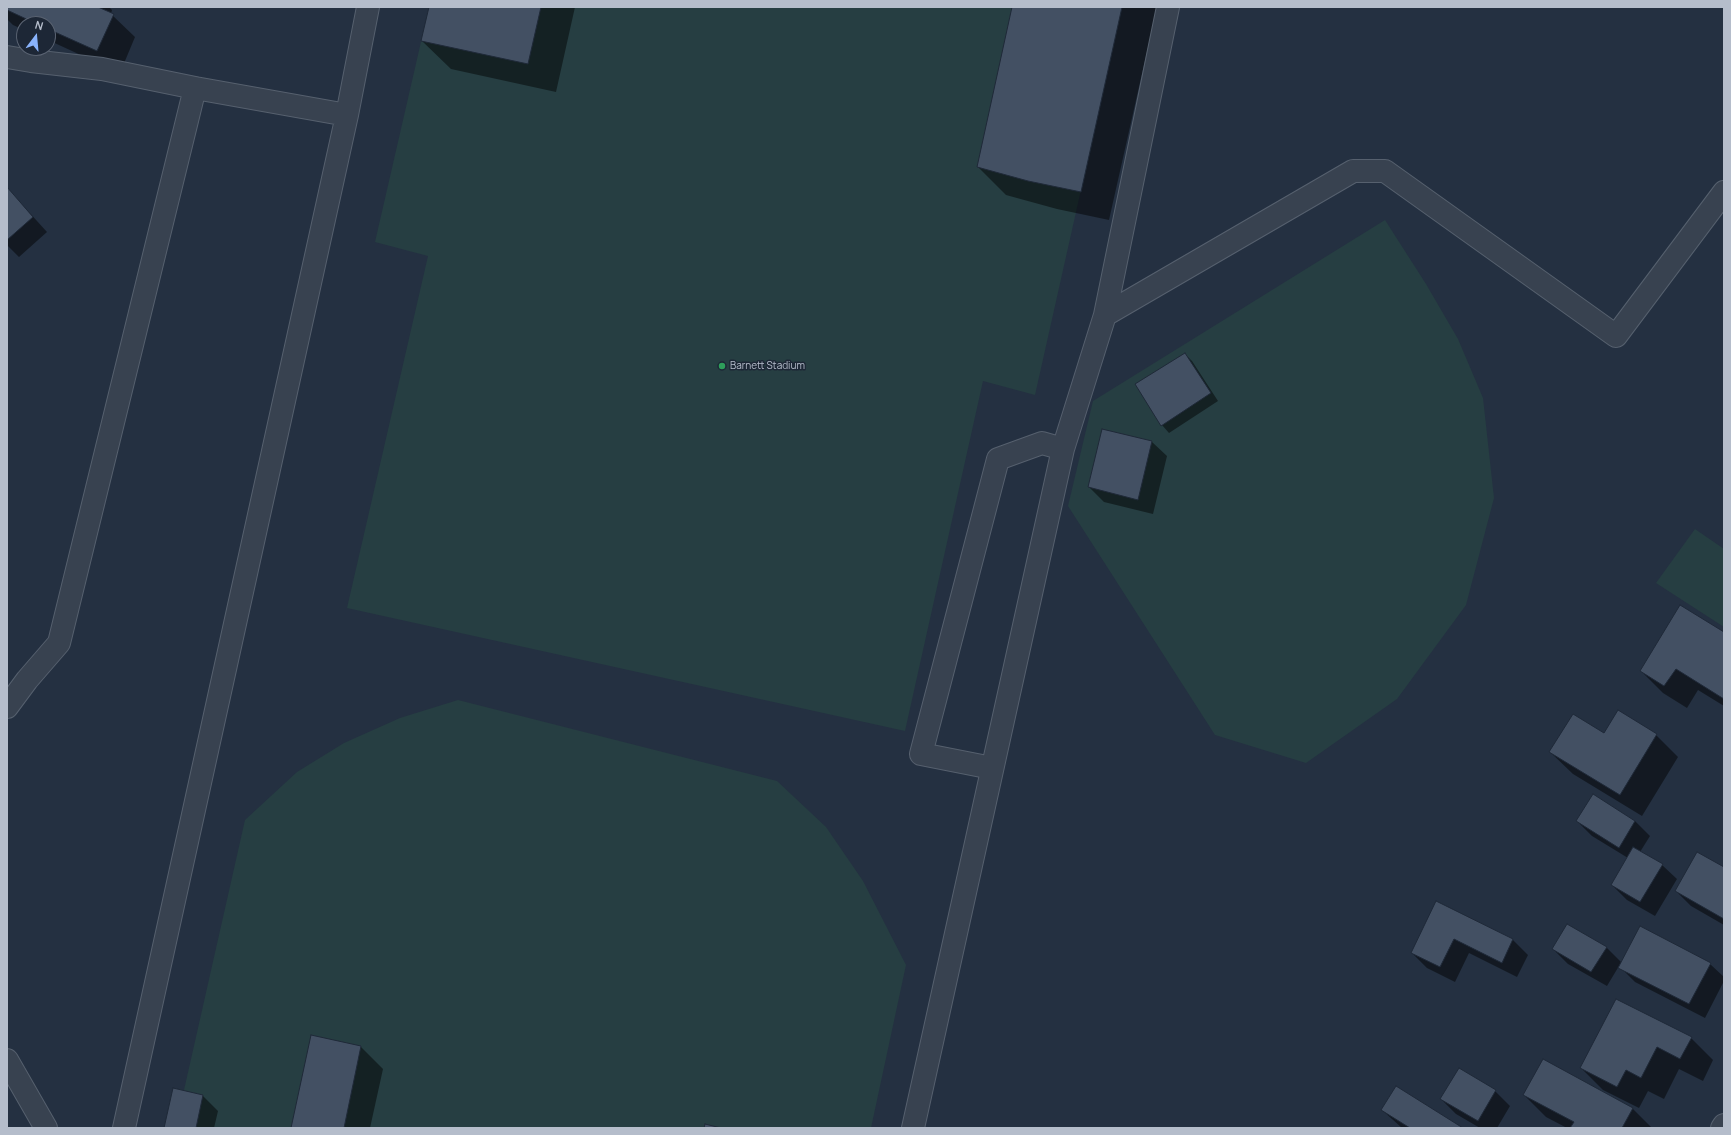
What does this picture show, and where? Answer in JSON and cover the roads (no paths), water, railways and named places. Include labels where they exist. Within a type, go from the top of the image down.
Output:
[{"type":"street","points":[[124,1128],[347,116],[368,7]]},
{"type":"street","points":[[913,1128],[1063,449],[1105,315],[1168,7]]},
{"type":"street","points":[[7,57],[102,69],[347,116]]},
{"type":"street","points":[[7,707],[26,680],[59,643],[195,88]]},
{"type":"street","points":[[1105,315],[1353,171],[1385,171],[1616,336],[1724,192]]},
{"type":"street","points":[[992,768],[920,754],[998,460],[1042,443],[1063,449]]},
{"type":"street","points":[[7,1060],[46,1128]]},
{"type":"place","name":"Barnett Stadium","points":[[722,366]]}]
